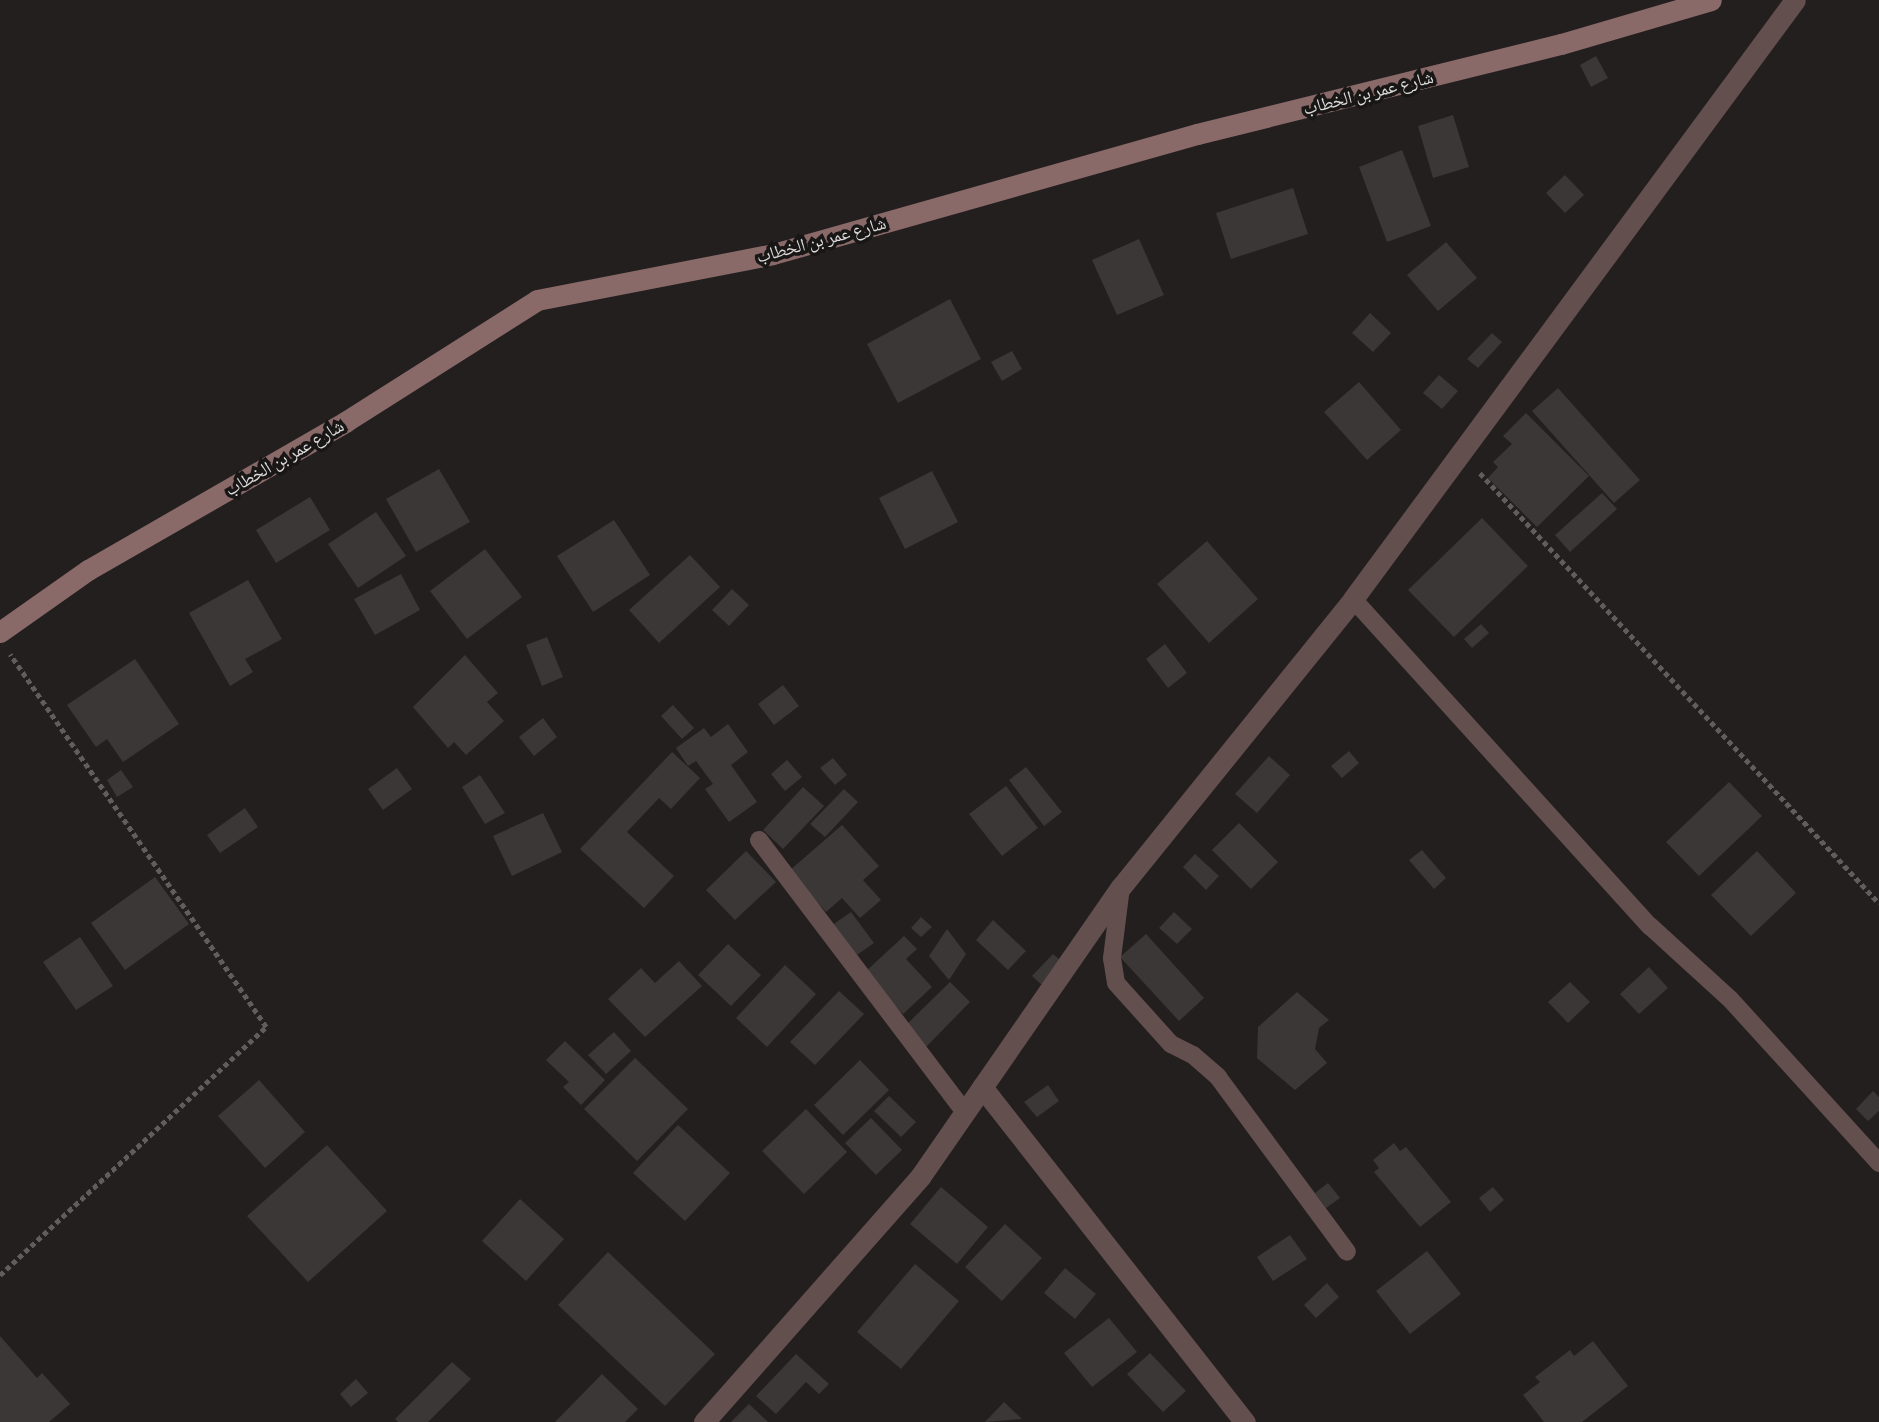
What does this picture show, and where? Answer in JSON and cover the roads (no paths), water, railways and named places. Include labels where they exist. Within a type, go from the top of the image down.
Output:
[{"type":"street","name":"شارع عمر بن الخطاب","points":[[0,632],[88,569],[345,422],[537,300],[773,254],[1197,134],[1561,44],[1711,0]]},
{"type":"street","points":[[704,1422],[920,1177],[1121,887],[1353,599],[1795,0]]},
{"type":"street","points":[[982,1087],[1245,1422]]},
{"type":"lane","points":[[1353,599],[1650,926],[1730,999],[1879,1163]]},
{"type":"lane","points":[[759,840],[965,1112]]},
{"type":"lane","points":[[1121,887],[1112,958],[1116,983],[1171,1044],[1193,1055],[1218,1076],[1347,1252]]}]
